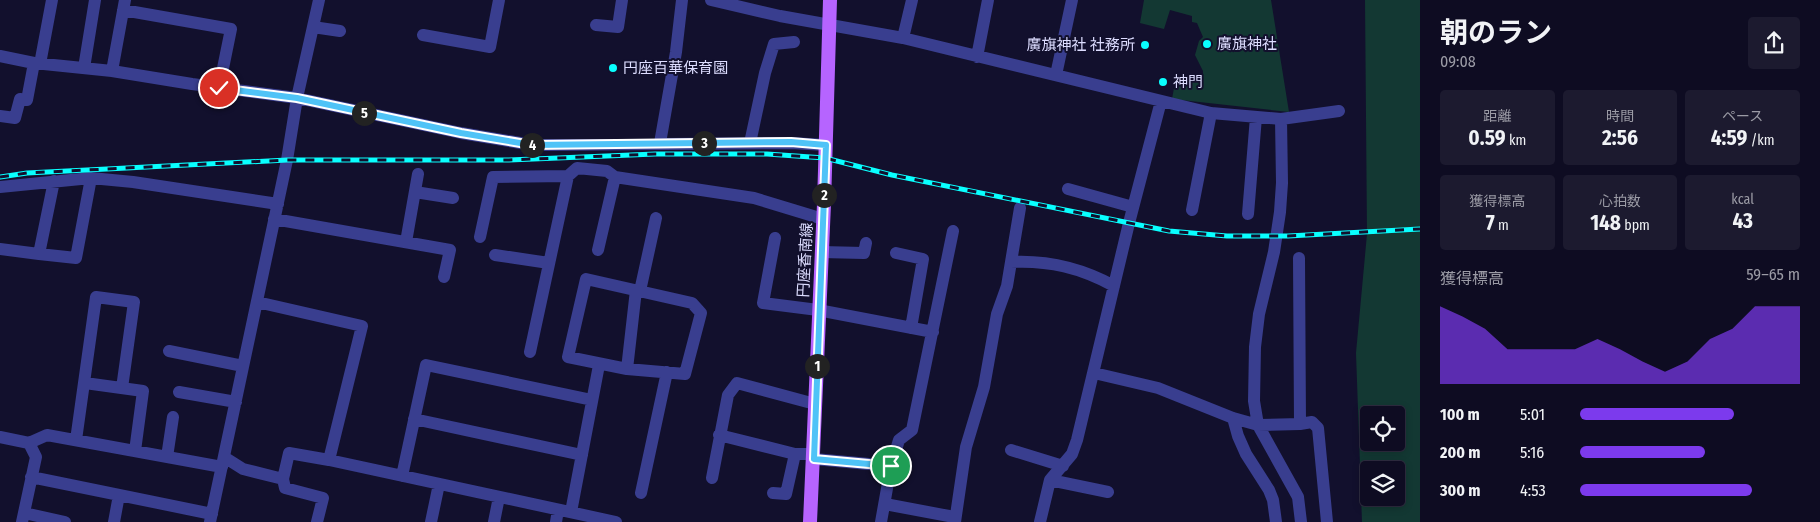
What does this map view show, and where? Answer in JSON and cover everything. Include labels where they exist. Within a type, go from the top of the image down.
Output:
[{"type":"main road","name":"円座香南線","points":[[810,522],[822,252],[830,0]]},
{"type":"street","points":[[0,116],[15,118],[20,99],[27,100],[52,0]]},
{"type":"street","points":[[84,68],[95,0]]},
{"type":"street","points":[[32,477],[119,495],[211,518],[278,204],[297,98],[319,0]]},
{"type":"street","points":[[423,35],[490,46],[499,0]]},
{"type":"street","points":[[596,25],[618,27],[622,0]]},
{"type":"street","points":[[660,144],[676,52],[682,0]]},
{"type":"street","points":[[711,0],[780,16],[903,38],[1211,113],[1281,119],[1340,111]]},
{"type":"street","points":[[903,38],[912,0]]},
{"type":"street","points":[[977,57],[988,0]]},
{"type":"street","points":[[1056,75],[1072,0]]},
{"type":"street","points":[[112,71],[124,5],[231,29],[219,88]]},
{"type":"street","points":[[313,27],[340,31]]},
{"type":"street","points":[[750,143],[765,73],[774,44],[794,42]]},
{"type":"street","points":[[0,56],[37,63],[112,71],[297,98],[461,133],[532,145],[791,142],[826,145]]},
{"type":"street","points":[[1040,522],[1050,480],[1072,454],[1077,440],[1133,207],[1162,102]]},
{"type":"street","points":[[1192,210],[1211,113]]},
{"type":"street","points":[[1248,214],[1256,117]]},
{"type":"street","points":[[1281,119],[1280,212],[1274,252],[1259,314],[1255,347],[1254,401],[1258,425],[1298,497],[1301,522]]},
{"type":"street","points":[[530,352],[568,176],[577,168],[607,171],[615,177],[754,198],[823,219]]},
{"type":"street","points":[[406,242],[418,174]]},
{"type":"street","points":[[480,237],[493,177],[568,176]]},
{"type":"street","points":[[598,250],[615,177]]},
{"type":"street","points":[[0,187],[91,178],[133,182],[278,204]]},
{"type":"street","points":[[0,249],[76,258],[91,178]]},
{"type":"street","points":[[39,254],[54,181]]},
{"type":"street","points":[[1068,189],[1133,207]]},
{"type":"street","points":[[415,192],[453,198]]},
{"type":"street","points":[[885,504],[923,517],[952,519],[964,470],[966,447],[984,387],[997,314],[1011,262],[1020,208]]},
{"type":"street","points":[[627,370],[638,291],[656,218]]},
{"type":"street","points":[[274,219],[450,250],[444,276]]},
{"type":"street","points":[[881,522],[891,466],[899,440],[912,430],[953,231]]},
{"type":"street","points":[[775,238],[763,303],[818,310],[933,332]]},
{"type":"street","points":[[822,252],[864,253],[866,243]]},
{"type":"street","points":[[896,253],[923,259],[911,328]]},
{"type":"street","points":[[495,255],[549,263]]},
{"type":"street","points":[[1299,258],[1300,424]]},
{"type":"street","points":[[1011,262],[1035,261],[1062,266],[1094,275],[1114,286]]},
{"type":"street","points":[[586,279],[638,291],[692,303],[701,313],[685,374],[627,370],[568,357],[586,279]]},
{"type":"street","points":[[76,440],[96,297],[134,302],[122,388]]},
{"type":"street","points":[[257,302],[362,326],[329,460]]},
{"type":"street","points":[[169,351],[243,366]]},
{"type":"street","points":[[402,476],[426,365],[592,400]]},
{"type":"street","points":[[562,515],[582,455],[599,365]]},
{"type":"street","points":[[641,493],[666,372]]},
{"type":"street","points":[[1094,373],[1158,388],[1233,418],[1258,425],[1312,422],[1318,428],[1327,522]]},
{"type":"street","points":[[85,383],[143,391],[135,451]]},
{"type":"street","points":[[712,478],[728,395],[737,383],[816,404]]},
{"type":"street","points":[[179,392],[236,402]]},
{"type":"street","points":[[167,457],[172,417]]},
{"type":"street","points":[[1233,418],[1246,454],[1269,490],[1273,500],[1276,522]]},
{"type":"street","points":[[414,420],[582,455]]},
{"type":"street","points":[[0,437],[29,443],[47,435],[167,457],[223,462],[283,479]]},
{"type":"street","points":[[719,435],[795,454],[891,466]]},
{"type":"street","points":[[29,443],[36,458],[23,518],[65,522]]},
{"type":"street","points":[[1011,450],[1063,466]]},
{"type":"street","points":[[317,522],[323,498],[286,488],[283,479],[289,453],[499,497],[562,515],[616,522]]},
{"type":"street","points":[[773,493],[786,494],[795,454]]},
{"type":"street","points":[[1050,480],[1108,492]]},
{"type":"street","points":[[431,522],[439,484]]},
{"type":"street","points":[[114,522],[119,495]]},
{"type":"street","points":[[494,522],[499,497]]},
{"type":"green space","name":"廣旗神社","points":[[1144,0],[1271,0],[1289,112],[1172,99],[1174,88],[1181,83],[1188,80],[1203,82],[1203,71],[1195,55],[1199,41],[1203,37],[1197,23],[1192,22],[1192,16],[1170,10],[1164,29],[1140,23]]},
{"type":"green space","points":[[1365,0],[1420,0],[1420,522],[1362,522],[1361,506],[1405,506],[1405,461],[1360,461],[1360,466],[1356,353],[1367,234]]},
{"type":"railway","points":[[0,177],[27,173],[287,160],[509,160],[655,154],[767,154],[825,158],[892,175],[1169,231],[1227,236],[1288,236],[1420,229]]},
{"type":"place","name":"廣旗神社","points":[[1207,44]]},
{"type":"place","name":"廣旗神社 社務所","points":[[1145,45]]},
{"type":"place","name":"円座百華保育園","points":[[613,68]]},
{"type":"place","name":"神門","points":[[1163,82]]},
{"type":"route","points":[[219,88],[297,98],[461,133],[532,145],[791,142],[826,145],[818,310],[814,459],[891,466]]}]
